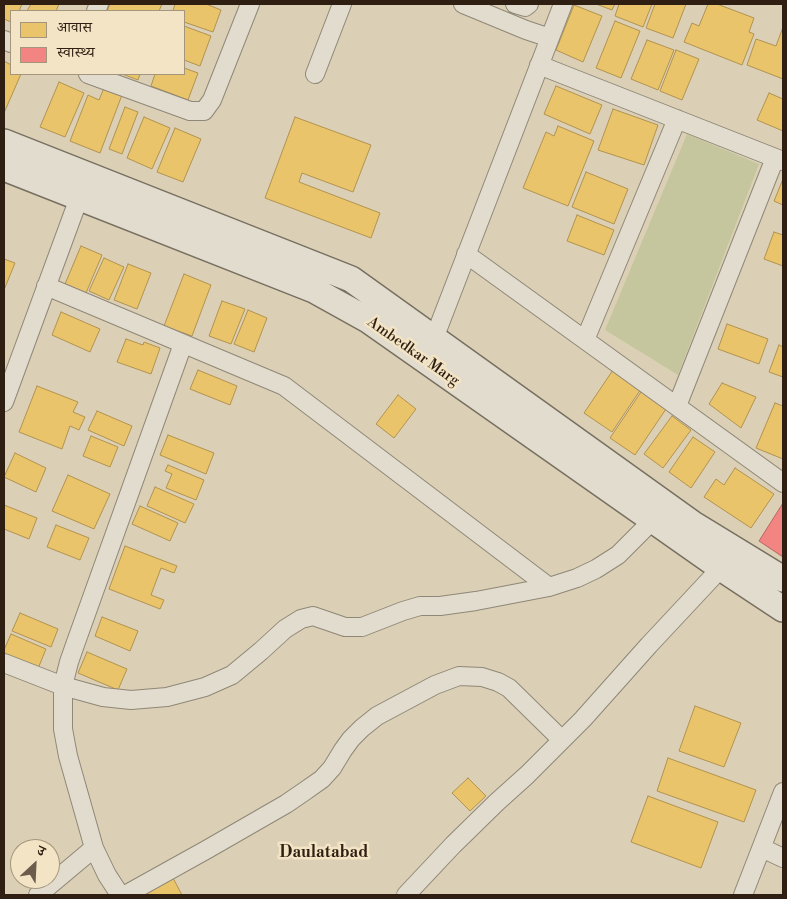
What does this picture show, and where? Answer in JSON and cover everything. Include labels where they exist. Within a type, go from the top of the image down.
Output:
[{"type":"street","points":[[91,75],[190,111],[204,111],[212,100],[250,4]]},
{"type":"street","points":[[315,74],[342,4]]},
{"type":"street","points":[[463,4],[550,38]]},
{"type":"street","points":[[515,4],[525,7],[529,4]]},
{"type":"street","points":[[430,350],[563,4]]},
{"type":"street","points":[[539,66],[779,159],[678,406]]},
{"type":"street","points":[[585,340],[677,119]]},
{"type":"street","name":"Ambedkar Marg","points":[[4,142],[83,186]]},
{"type":"street","name":"Ambedkar Marg","points":[[4,168],[83,186],[351,280],[430,350],[652,520],[783,609]]},
{"type":"street","points":[[4,402],[83,186]]},
{"type":"street","points":[[466,254],[783,483]]},
{"type":"street","points":[[46,286],[284,386],[549,587]]},
{"type":"street","points":[[120,895],[107,875],[94,848],[68,756],[63,729],[63,686],[76,642],[183,344]]},
{"type":"street","name":"Ambedkar Marg","points":[[430,350],[693,524],[783,579]]},
{"type":"street","points":[[4,663],[63,686],[103,697],[131,700],[167,697],[205,687],[232,675],[262,651],[285,629],[301,619],[313,616],[346,627],[362,627],[420,606],[440,606],[476,601],[549,587],[577,578],[618,555],[652,520]]},
{"type":"street","points":[[414,893],[453,845],[583,719],[721,568]]},
{"type":"street","points":[[125,895],[286,804],[322,779],[332,768],[351,739],[377,716],[435,685],[459,676],[482,677],[509,688],[562,740]]},
{"type":"street","points":[[743,895],[783,792]]},
{"type":"street","points":[[38,895],[94,848]]},
{"type":"street","points":[[762,848],[783,858]]},
{"type":"green space","points":[[687,134],[759,164],[678,375],[605,330]]},
{"type":"building: आवास","points":[[4,4],[22,4],[19,10],[10,10],[10,22],[4,19]]},
{"type":"building: आवास","points":[[31,4],[59,4],[56,10],[28,10]]},
{"type":"building: आवास","points":[[110,4],[162,4],[159,10],[107,10]]},
{"type":"building: आवास","points":[[175,4],[206,4],[221,10],[213,32],[185,22],[185,10],[173,10]]},
{"type":"building: आवास","points":[[596,4],[615,4],[612,10]]},
{"type":"building: आवास","points":[[619,4],[652,4],[643,27],[615,16]]},
{"type":"building: आवास","points":[[655,4],[686,4],[673,38],[646,28]]},
{"type":"building: आवास","points":[[708,4],[717,4],[754,18],[749,32],[754,34],[742,65],[684,42],[692,23],[699,26]]},
{"type":"building: आवास","points":[[574,5],[602,16],[583,62],[556,50]]},
{"type":"building: आवास","points":[[615,21],[640,31],[621,78],[596,68]]},
{"type":"building: आवास","points":[[185,26],[211,36],[200,66],[185,60]]},
{"type":"building: आवास","points":[[783,27],[783,79],[747,65],[756,39],[776,46]]},
{"type":"building: आवास","points":[[647,40],[674,50],[658,90],[631,79]]},
{"type":"building: आवास","points":[[676,50],[699,59],[682,100],[660,91]]},
{"type":"building: आवास","points":[[4,61],[10,64],[10,75],[21,75],[4,113]]},
{"type":"building: आवास","points":[[185,68],[198,73],[188,100],[151,86],[155,75],[185,75]]},
{"type":"building: आवास","points":[[125,75],[140,75],[138,80]]},
{"type":"building: आवास","points":[[59,82],[84,93],[65,137],[40,127]]},
{"type":"building: आवास","points":[[556,86],[602,105],[590,134],[544,114]]},
{"type":"building: आवास","points":[[104,88],[122,95],[100,153],[70,141],[88,95],[99,100]]},
{"type":"building: आवास","points":[[769,93],[783,99],[783,131],[757,120]]},
{"type":"building: आवास","points":[[125,107],[138,112],[122,154],[109,149]]},
{"type":"building: आवास","points":[[613,109],[658,125],[644,165],[598,150]]},
{"type":"building: आवास","points":[[144,117],[170,128],[152,169],[127,158]]},
{"type":"building: आवास","points":[[295,117],[371,145],[353,192],[302,173],[299,182],[380,213],[371,238],[265,198]]},
{"type":"building: आवास","points":[[558,126],[594,141],[568,206],[523,188],[546,132],[554,136]]},
{"type":"building: आवास","points":[[175,128],[201,139],[183,182],[157,172]]},
{"type":"building: आवास","points":[[586,172],[628,189],[614,224],[572,207]]},
{"type":"building: आवास","points":[[783,179],[783,205],[774,201]]},
{"type":"building: आवास","points":[[577,215],[614,230],[604,255],[567,241]]},
{"type":"building: आवास","points":[[774,232],[783,235],[783,266],[764,259]]},
{"type":"building: आवास","points":[[81,246],[102,255],[86,293],[65,284]]},
{"type":"building: आवास","points":[[104,258],[124,267],[109,300],[89,291]]},
{"type":"building: आवास","points":[[4,259],[15,263],[4,290]]},
{"type":"building: आवास","points":[[128,264],[151,273],[137,309],[114,300]]},
{"type":"building: आवास","points":[[184,274],[211,285],[192,336],[164,326]]},
{"type":"building: आवास","points":[[222,301],[245,309],[231,344],[209,336]]},
{"type":"building: आवास","points":[[248,310],[267,318],[254,352],[234,344]]},
{"type":"building: आवास","points":[[61,312],[100,329],[90,352],[52,335]]},
{"type":"building: आवास","points":[[727,324],[768,339],[759,364],[718,349]]},
{"type":"building: आवास","points":[[126,339],[143,345],[144,342],[160,348],[151,374],[117,362]]},
{"type":"building: आवास","points":[[779,345],[783,347],[783,377],[769,372]]},
{"type":"building: आवास","points":[[615,367],[643,386],[612,432],[584,413]]},
{"type":"building: आवास","points":[[198,370],[237,386],[230,405],[190,389]]},
{"type":"building: आवास","points":[[722,383],[756,397],[741,428],[709,404]]},
{"type":"building: आवास","points":[[37,386],[78,402],[73,412],[85,417],[79,430],[70,426],[62,449],[19,432]]},
{"type":"building: आवास","points":[[643,389],[668,406],[635,455],[610,438]]},
{"type":"building: आवास","points":[[398,395],[416,409],[394,438],[376,424]]},
{"type":"building: आवास","points":[[775,403],[783,406],[783,459],[756,448]]},
{"type":"building: आवास","points":[[97,411],[132,426],[124,446],[88,430]]},
{"type":"building: आवास","points":[[672,416],[691,430],[663,468],[644,454]]},
{"type":"building: आवास","points":[[168,435],[214,453],[206,474],[160,455]]},
{"type":"building: आवास","points":[[91,436],[118,447],[110,467],[83,456]]},
{"type":"building: आवास","points":[[693,437],[715,452],[691,488],[669,472]]},
{"type":"building: आवास","points":[[15,453],[46,468],[36,492],[4,477]]},
{"type":"building: आवास","points":[[168,465],[204,480],[196,500],[166,488],[172,474],[165,471]]},
{"type":"building: आवास","points":[[735,468],[774,494],[751,528],[704,497],[716,479],[724,485]]},
{"type":"building: आवास","points":[[68,475],[110,494],[94,529],[52,511]]},
{"type":"building: आवास","points":[[155,487],[194,504],[185,523],[147,506]]},
{"type":"building: आवास","points":[[4,505],[37,518],[29,539],[4,529]]},
{"type":"building: आवास","points":[[140,506],[178,523],[170,541],[132,524]]},
{"type":"building: आवास","points":[[56,525],[89,538],[80,560],[47,547]]},
{"type":"building: आवास","points":[[125,546],[177,566],[174,573],[161,568],[151,595],[164,600],[160,609],[109,589]]},
{"type":"building: आवास","points":[[20,613],[58,629],[51,647],[12,631]]},
{"type":"building: आवास","points":[[102,617],[138,631],[130,651],[95,636]]},
{"type":"building: आवास","points":[[11,634],[46,649],[37,671],[4,657],[4,650]]},
{"type":"building: आवास","points":[[87,652],[127,669],[118,690],[78,673]]},
{"type":"building: आवास","points":[[695,706],[741,723],[724,767],[679,751]]},
{"type":"building: आवास","points":[[668,758],[756,790],[744,822],[657,791]]},
{"type":"building: आवास","points":[[468,778],[486,796],[470,811],[452,793]]},
{"type":"building: आवास","points":[[648,796],[718,822],[701,868],[631,842]]},
{"type":"building: आवास","points":[[173,878],[182,895],[139,895]]},
{"type":"building: स्वास्थ्य","points":[[783,503],[783,557],[759,541]]},
{"type":"district","name":"Daulatabad","points":[[324,853]]}]
